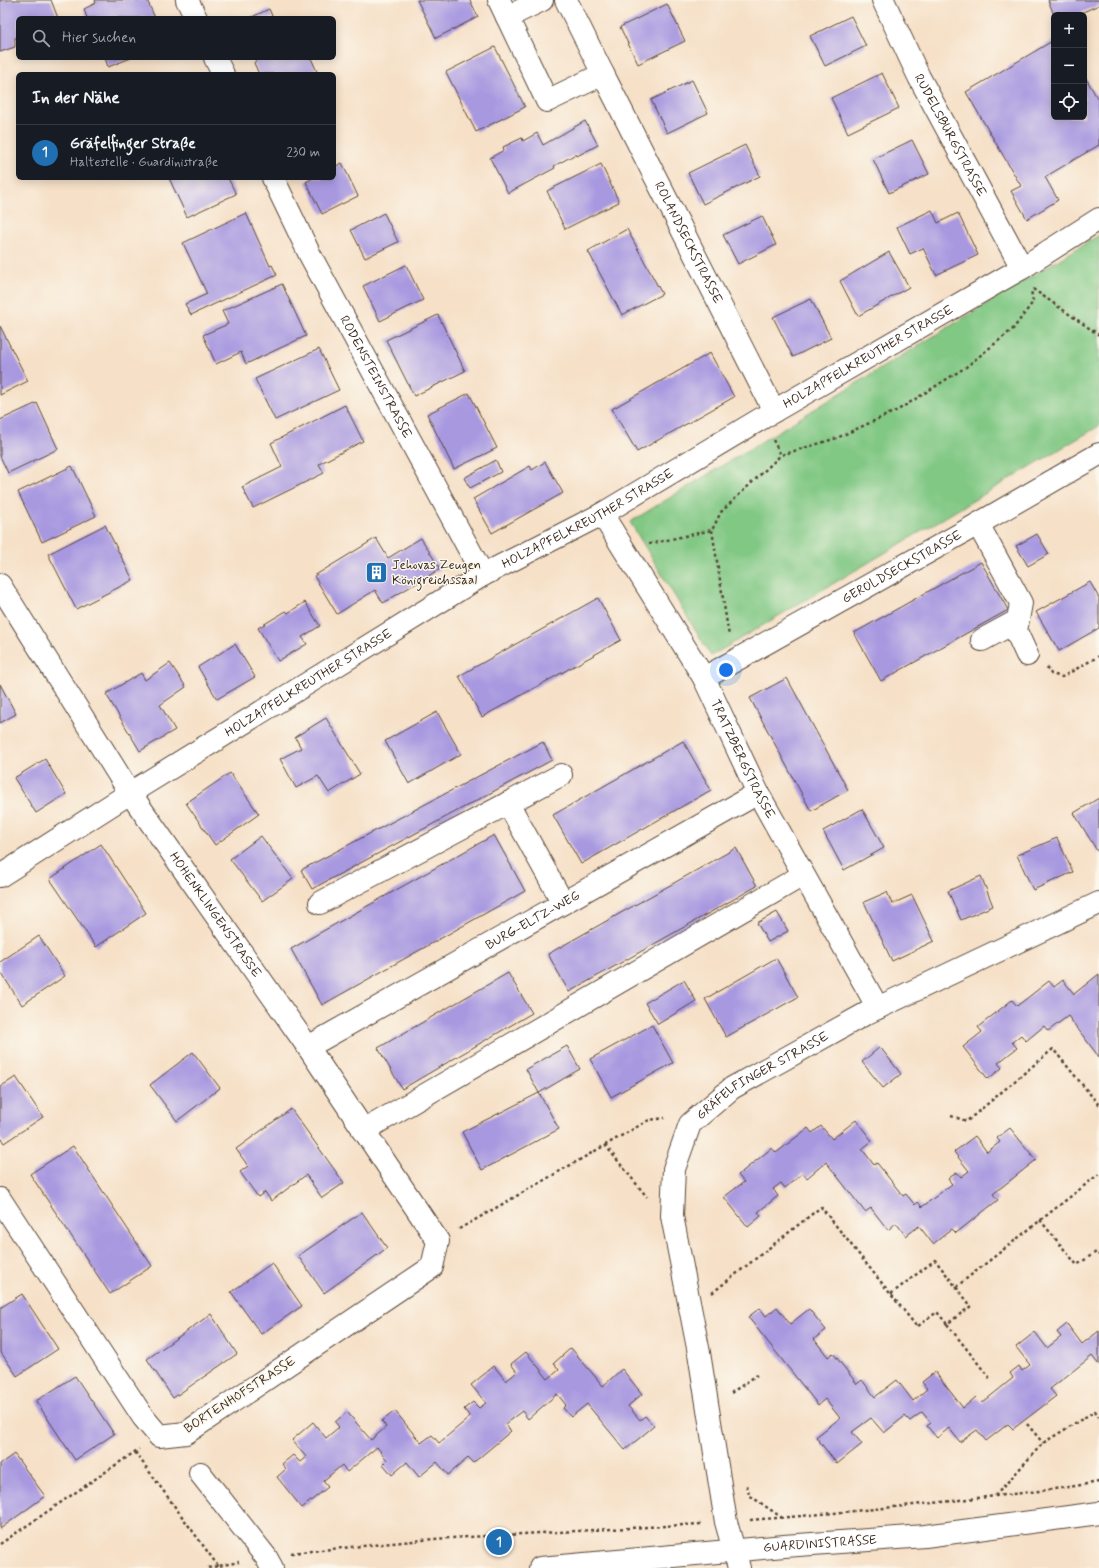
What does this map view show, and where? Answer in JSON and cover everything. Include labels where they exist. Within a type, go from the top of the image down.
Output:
[{"type":"street","points":[[187,0],[195,16]]},
{"type":"street","points":[[542,0],[503,9],[547,101],[603,74]]},
{"type":"street","name":"ROLANDSECKSTRASSE","points":[[566,0],[768,415]]},
{"type":"street","name":"RUDELSBURGSTRASSE","points":[[883,0],[919,77],[1022,268]]},
{"type":"street","points":[[216,60],[222,72]]},
{"type":"street","name":"RODENSTEINSTRASSE","points":[[274,180],[310,255],[483,575]]},
{"type":"street","name":"HOLZAPFELKREUTHER STRASSE","points":[[0,876],[130,793],[483,575],[602,514],[768,415],[1022,268],[1099,219]]},
{"type":"street","name":"GEROLDSECKSTRASSE","points":[[704,678],[978,524],[1099,454]]},
{"type":"street","name":"TRATZBERGSTRASSE","points":[[602,514],[704,678],[758,793],[878,1008]]},
{"type":"street","points":[[978,524],[1021,603],[1016,631],[1027,655]]},
{"type":"street","name":"HOHENKLINGENSTRASSE","points":[[0,585],[130,793],[308,1047],[438,1241]]},
{"type":"street","points":[[982,640],[1017,621]]},
{"type":"street","points":[[320,903],[561,775]]},
{"type":"street","name":"BURG-ELTZ-WEG","points":[[308,1047],[758,793]]},
{"type":"street","points":[[508,803],[563,903]]},
{"type":"street","points":[[363,1131],[803,875]]},
{"type":"street","name":"GRÄFELFINGER STRASSE","points":[[736,1560],[726,1522],[699,1353],[672,1216],[674,1169],[690,1124],[732,1088],[878,1008],[1099,902]]},
{"type":"street","points":[[0,1200],[143,1417],[159,1436]]},
{"type":"street","name":"BORTENHOFSTRASSE","points":[[159,1436],[186,1433],[432,1267],[438,1241]]},
{"type":"street","points":[[200,1473],[269,1562]]},
{"type":"street","name":"GUARDINISTRASSE","points":[[540,1568],[685,1555],[736,1560],[784,1546],[925,1536],[1099,1513]]},
{"type":"path","points":[[733,661],[712,530],[721,512],[781,455],[837,438],[898,410],[966,367],[1012,329],[1033,302],[1031,288],[1099,335]]},
{"type":"path","points":[[768,415],[781,455]]},
{"type":"path","points":[[623,550],[712,530]]},
{"type":"path","points":[[1027,655],[1037,653],[1051,674],[1062,677],[1099,656]]},
{"type":"path","points":[[951,1116],[966,1121],[1053,1049],[1099,1105]]},
{"type":"path","points":[[438,1241],[649,1120],[669,1118]]},
{"type":"path","points":[[605,1145],[649,1199]]},
{"type":"path","points":[[956,1287],[1099,1174]]},
{"type":"path","points":[[712,1293],[821,1208],[917,1327],[937,1312],[991,1380]]},
{"type":"path","points":[[1040,1220],[1077,1265],[1096,1252],[1099,1255]]},
{"type":"path","points":[[891,1294],[935,1260],[971,1306],[947,1324]]},
{"type":"path","points":[[710,1285],[713,1301]]},
{"type":"path","points":[[728,1395],[756,1375]]},
{"type":"path","points":[[995,1496],[1043,1444],[1096,1411],[1099,1417]]},
{"type":"path","points":[[1027,1424],[1043,1444]]},
{"type":"path","points":[[0,1544],[159,1436]]},
{"type":"path","points":[[135,1452],[218,1566]]},
{"type":"path","points":[[746,1480],[749,1495],[781,1517]]},
{"type":"path","points":[[208,1568],[269,1562],[279,1554],[426,1540],[726,1522],[1062,1489],[1099,1482]]},
{"type":"path","points":[[498,1535],[499,1542]]},
{"type":"green space","points":[[1099,235],[1099,426],[711,656],[630,522]]},
{"type":"building","points":[[0,0],[51,0],[57,16],[16,16],[15,47],[0,52]]},
{"type":"building","points":[[95,0],[147,0],[154,16],[86,16],[84,9],[96,3]]},
{"type":"building","points":[[417,0],[470,0],[478,17],[436,38]]},
{"type":"building","points":[[1048,0],[1099,0],[1099,5],[1083,12],[1053,12]]},
{"type":"building","points":[[667,4],[685,41],[638,64],[620,27]]},
{"type":"building","points":[[269,9],[272,16],[254,16]]},
{"type":"building","points":[[851,16],[866,46],[825,66],[810,36]]},
{"type":"building","points":[[1051,42],[1051,120],[1087,120],[1087,80],[1099,101],[1099,145],[1045,177],[1058,200],[1027,219],[1011,191],[1021,186],[966,92]]},
{"type":"building","points":[[495,47],[525,107],[476,132],[446,72]]},
{"type":"building","points":[[106,60],[126,60],[108,67]]},
{"type":"building","points":[[256,60],[312,60],[317,72],[258,72],[254,63]]},
{"type":"building","points":[[882,73],[899,108],[848,133],[831,98]]},
{"type":"building","points":[[692,80],[708,113],[667,133],[651,100]]},
{"type":"building","points":[[585,121],[598,145],[577,156],[576,154],[554,166],[555,168],[508,193],[490,158],[504,150],[503,147],[522,138],[523,141],[537,133],[543,145]]},
{"type":"building","points":[[912,140],[929,174],[889,193],[873,159]]},
{"type":"building","points":[[745,145],[760,176],[703,204],[688,173]]},
{"type":"building","points":[[342,163],[358,196],[322,214],[306,182],[310,180],[336,180],[336,166]]},
{"type":"building","points":[[601,164],[619,202],[565,229],[547,191]]},
{"type":"building","points":[[170,180],[229,180],[236,194],[187,217]]},
{"type":"building","points":[[932,210],[938,223],[958,213],[978,255],[936,275],[923,248],[910,254],[897,227]]},
{"type":"building","points":[[246,213],[270,266],[272,265],[277,275],[191,315],[185,304],[207,294],[183,243]]},
{"type":"building","points":[[384,213],[398,242],[365,258],[351,230]]},
{"type":"building","points":[[762,216],[776,245],[738,264],[723,235]]},
{"type":"building","points":[[627,229],[662,294],[622,315],[588,251]]},
{"type":"building","points":[[889,252],[909,287],[858,316],[840,281]]},
{"type":"building","points":[[406,265],[423,300],[380,321],[363,286]]},
{"type":"building","points":[[282,284],[306,336],[246,364],[241,352],[216,364],[203,335],[228,324],[222,311]]},
{"type":"building","points":[[811,299],[831,338],[793,357],[773,317]]},
{"type":"building","points":[[438,315],[465,371],[414,396],[386,340]]},
{"type":"building","points":[[0,326],[28,381],[0,395]]},
{"type":"building","points":[[319,349],[339,390],[275,420],[255,379]]},
{"type":"building","points":[[710,353],[734,397],[637,452],[612,409]]},
{"type":"building","points":[[469,393],[497,448],[454,469],[427,414]]},
{"type":"building","points":[[37,403],[58,449],[8,473],[0,456],[0,420]]},
{"type":"building","points":[[345,405],[363,441],[319,464],[324,473],[253,508],[242,487],[282,467],[271,443]]},
{"type":"building","points":[[496,460],[501,472],[470,488],[464,478]]},
{"type":"building","points":[[545,462],[563,493],[492,533],[473,499],[530,466],[532,470]]},
{"type":"building","points":[[72,466],[96,516],[42,542],[18,492]]},
{"type":"building","points":[[105,525],[133,580],[76,609],[48,554]]},
{"type":"building","points":[[1037,534],[1049,554],[1028,566],[1016,546]]},
{"type":"building","name":"Jehovas Zeugen Königreichssaal","points":[[376,538],[388,558],[421,538],[440,569],[383,603],[375,590],[337,614],[314,576]]},
{"type":"building","points":[[981,562],[1008,610],[881,681],[854,633]]},
{"type":"building","points":[[1090,582],[1099,598],[1099,628],[1059,651],[1036,612]]},
{"type":"building","points":[[598,598],[621,640],[482,717],[459,676]]},
{"type":"building","points":[[305,602],[320,626],[302,637],[307,644],[278,661],[258,628],[286,611],[288,613]]},
{"type":"building","points":[[235,644],[255,677],[217,699],[198,667]]},
{"type":"building","points":[[170,663],[186,687],[160,705],[175,730],[140,751],[106,694],[141,673],[145,680]]},
{"type":"building","points":[[787,678],[848,790],[811,811],[750,698]]},
{"type":"building","points":[[0,684],[16,714],[0,723]]},
{"type":"building","points":[[437,712],[461,754],[409,784],[385,741]]},
{"type":"building","points":[[326,718],[360,774],[329,793],[318,776],[296,788],[280,759],[301,748],[295,737]]},
{"type":"building","points":[[683,741],[711,790],[581,864],[553,815]]},
{"type":"building","points":[[543,742],[552,760],[312,889],[301,870]]},
{"type":"building","points":[[45,759],[66,794],[36,813],[14,778]]},
{"type":"building","points":[[230,773],[259,814],[215,845],[186,803]]},
{"type":"building","points":[[1099,798],[1099,854],[1074,813]]},
{"type":"building","points":[[862,809],[884,848],[844,870],[823,831]]},
{"type":"building","points":[[494,835],[525,891],[322,1005],[291,949]]},
{"type":"building","points":[[261,836],[293,879],[262,901],[230,859]]},
{"type":"building","points":[[1057,838],[1073,872],[1033,890],[1017,855]]},
{"type":"building","points":[[101,844],[146,913],[96,947],[50,879]]},
{"type":"building","points":[[736,848],[757,886],[569,992],[548,954]]},
{"type":"building","points":[[981,876],[993,906],[961,920],[948,891]]},
{"type":"building","points":[[887,892],[892,904],[912,895],[934,941],[892,961],[864,902]]},
{"type":"building","points":[[777,912],[788,931],[768,942],[757,923]]},
{"type":"building","points":[[39,936],[65,976],[22,1005],[0,971],[0,962]]},
{"type":"building","points":[[776,958],[798,997],[726,1037],[705,999]]},
{"type":"building","points":[[508,973],[532,1013],[402,1089],[378,1048]]},
{"type":"building","points":[[1099,974],[1099,1057],[1068,1016],[1048,1031],[1044,1026],[1026,1041],[1021,1035],[1012,1042],[1017,1048],[998,1063],[1002,1068],[988,1079],[963,1047],[982,1032],[978,1027],[1012,1000],[1017,1006],[1049,981],[1054,987],[1063,980],[1074,994]]},
{"type":"building","points":[[684,980],[696,1001],[658,1024],[645,1003]]},
{"type":"building","points":[[652,1025],[673,1063],[611,1097],[590,1059]]},
{"type":"building","points":[[567,1046],[580,1069],[539,1093],[526,1069]]},
{"type":"building","points":[[880,1047],[901,1074],[883,1088],[862,1062]]},
{"type":"building","points":[[193,1052],[220,1088],[177,1121],[150,1085]]},
{"type":"building","points":[[16,1077],[43,1117],[4,1143],[0,1137],[0,1087]]},
{"type":"building","points":[[539,1093],[559,1129],[482,1170],[462,1132]]},
{"type":"building","points":[[291,1109],[344,1183],[322,1198],[306,1175],[271,1201],[265,1192],[258,1197],[240,1172],[248,1166],[236,1149]]},
{"type":"building","points":[[856,1120],[872,1141],[862,1149],[874,1165],[877,1163],[903,1196],[906,1194],[915,1205],[918,1202],[922,1207],[952,1184],[948,1179],[957,1172],[961,1177],[969,1171],[954,1152],[975,1136],[987,1152],[1000,1142],[997,1138],[1010,1128],[1036,1160],[993,1194],[998,1200],[956,1233],[952,1229],[933,1244],[919,1226],[906,1236],[896,1223],[888,1230],[871,1208],[865,1212],[826,1162],[807,1178],[803,1173],[785,1188],[781,1183],[773,1189],[778,1196],[758,1212],[761,1216],[748,1227],[724,1197],[744,1182],[738,1175],[772,1148],[776,1153],[808,1128],[812,1133],[821,1126],[832,1139]]},
{"type":"building","points":[[73,1146],[152,1266],[110,1294],[30,1174]]},
{"type":"building","points":[[362,1212],[387,1248],[324,1293],[298,1256]]},
{"type":"building","points":[[272,1263],[302,1306],[261,1334],[231,1292]]},
{"type":"building","points":[[22,1294],[58,1349],[17,1376],[0,1351],[0,1308]]},
{"type":"building","points":[[777,1307],[790,1324],[809,1309],[826,1330],[814,1339],[828,1357],[833,1353],[857,1384],[862,1380],[875,1397],[897,1380],[913,1401],[927,1389],[922,1382],[935,1372],[963,1408],[976,1397],[982,1403],[1013,1378],[1010,1373],[1019,1366],[1022,1371],[1030,1365],[1016,1347],[1035,1332],[1047,1348],[1061,1337],[1057,1332],[1067,1324],[1082,1344],[1099,1331],[1099,1365],[1092,1356],[1050,1389],[1056,1396],[1013,1429],[1008,1424],[986,1441],[977,1430],[960,1442],[949,1428],[937,1438],[927,1426],[931,1423],[922,1412],[910,1421],[905,1416],[884,1433],[871,1418],[852,1432],[862,1444],[837,1464],[816,1437],[840,1418],[825,1399],[818,1405],[748,1317],[760,1308],[766,1316]]},
{"type":"building","points":[[211,1314],[237,1354],[173,1398],[147,1359]]},
{"type":"building","points":[[571,1348],[603,1386],[622,1369],[642,1394],[628,1406],[640,1420],[645,1416],[654,1426],[625,1450],[587,1404],[571,1417],[563,1408],[566,1405],[557,1394],[528,1419],[522,1411],[505,1424],[511,1431],[473,1463],[468,1458],[448,1475],[437,1462],[419,1477],[407,1462],[392,1475],[383,1464],[387,1460],[377,1447],[347,1472],[342,1465],[323,1481],[328,1487],[302,1508],[277,1477],[286,1469],[282,1464],[293,1455],[300,1462],[306,1457],[292,1440],[313,1422],[326,1438],[339,1427],[335,1422],[347,1412],[371,1440],[386,1427],[382,1421],[395,1411],[421,1443],[432,1435],[439,1443],[470,1417],[464,1409],[473,1402],[479,1408],[486,1403],[471,1385],[494,1366],[506,1381],[517,1372],[511,1364],[526,1352],[548,1379],[559,1370],[554,1363]]},
{"type":"building","points":[[75,1376],[114,1434],[75,1460],[36,1401]]},
{"type":"building","points":[[14,1454],[45,1496],[0,1529],[0,1464]]},
{"type":"place","name":"Jehovas Zeugen Königreichssaal","points":[[377,572]]},
{"type":"place","name":"Gräfelfinger Straße","points":[[499,1542]]}]
